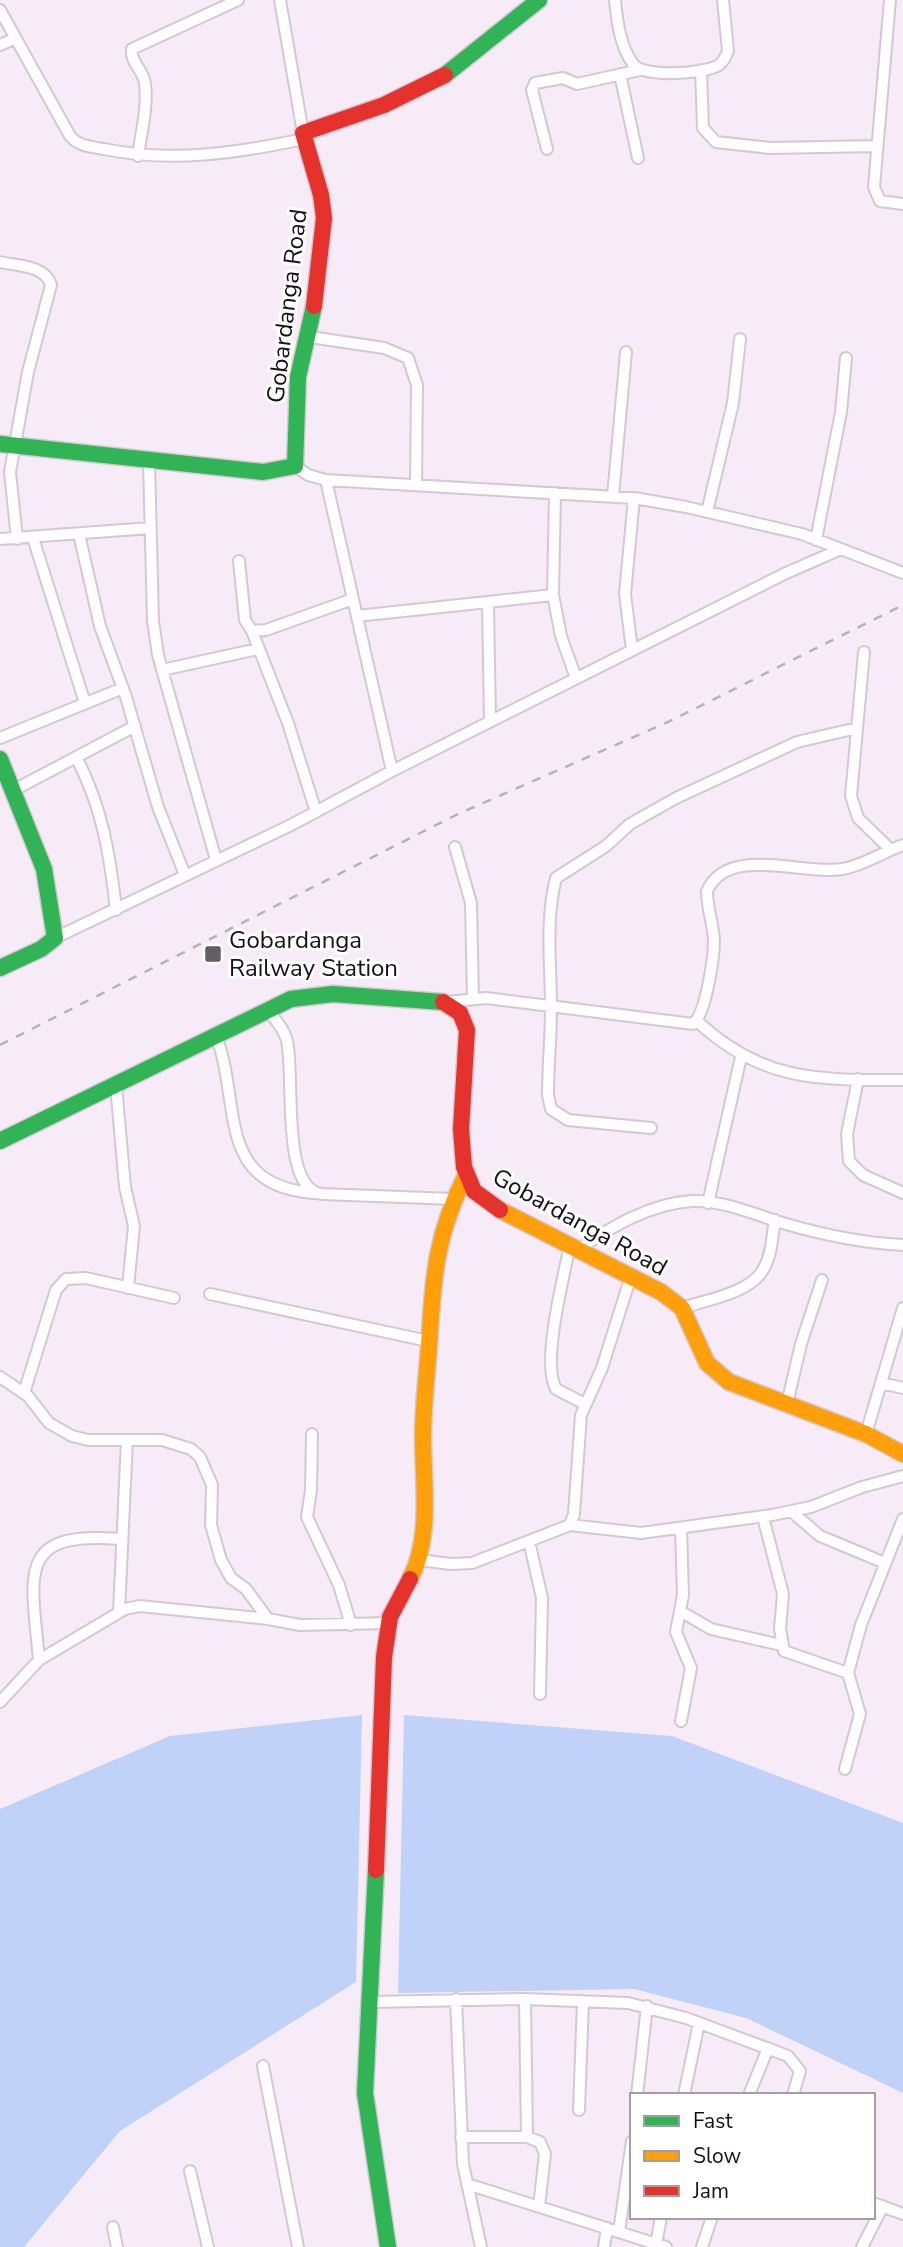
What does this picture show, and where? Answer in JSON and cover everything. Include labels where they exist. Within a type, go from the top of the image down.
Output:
[{"type":"main road","points":[[303,136],[401,100],[461,65],[528,3]]},
{"type":"main road","name":"Gobardanga Road","points":[[295,466],[298,377],[310,337],[324,209],[303,136]]},
{"type":"main road","points":[[8,444],[263,472],[295,466]]},
{"type":"main road","points":[[0,759],[44,871],[55,939],[0,968]]},
{"type":"main road","points":[[0,1141],[267,1010],[314,995],[447,1002]]},
{"type":"main road","name":"Gobardanga Road","points":[[447,1002],[460,1013],[467,1030],[463,1112],[466,1175],[477,1195],[486,1203],[661,1292],[682,1308],[707,1363],[747,1391],[866,1434],[903,1454]]},
{"type":"main road","points":[[388,2247],[365,2093],[388,1623],[419,1560],[423,1516],[421,1471],[435,1257],[440,1233],[466,1175]]},
{"type":"street","points":[[138,156],[146,89],[144,75],[132,59],[132,49],[238,0]]},
{"type":"street","points":[[0,10],[74,141],[138,156],[204,155],[303,136],[280,0]]},
{"type":"street","points":[[615,0],[622,40],[633,64],[640,70]]},
{"type":"street","points":[[547,149],[532,85],[563,78],[577,84],[640,70],[659,74],[701,70],[718,65],[728,51],[723,0]]},
{"type":"street","points":[[890,0],[874,187],[877,198],[903,204]]},
{"type":"street","points":[[0,45],[14,39]]},
{"type":"street","points":[[701,70],[703,128],[716,142],[770,148],[876,146]]},
{"type":"street","points":[[620,74],[638,158]]},
{"type":"street","points":[[0,262],[38,270],[48,278],[51,285],[8,444],[5,485],[17,539]]},
{"type":"street","points":[[310,337],[384,348],[408,358],[417,385],[416,484]]},
{"type":"street","points":[[707,512],[733,403],[740,339]]},
{"type":"street","points":[[613,496],[626,352]]},
{"type":"street","points":[[816,540],[841,412],[846,358]]},
{"type":"street","points":[[149,461],[153,621],[162,670],[216,860]]},
{"type":"street","points":[[295,466],[308,475],[326,480],[634,498],[707,512],[816,540],[903,573]]},
{"type":"street","points":[[326,480],[392,771]]},
{"type":"street","points":[[555,493],[553,595],[561,636],[576,678]]},
{"type":"street","points":[[632,650],[625,594],[634,498]]},
{"type":"street","points":[[0,539],[151,528]]},
{"type":"street","points":[[79,534],[100,626],[135,726],[158,807],[185,876]]},
{"type":"street","points":[[33,538],[85,703]]},
{"type":"street","points":[[55,939],[316,811],[784,574],[842,549]]},
{"type":"street","points":[[239,561],[245,620],[252,631],[288,723],[316,811]]},
{"type":"street","points":[[891,568],[903,562]]},
{"type":"street","points":[[357,615],[488,604],[553,595]]},
{"type":"street","points":[[252,631],[353,600]]},
{"type":"street","points":[[488,604],[490,721]]},
{"type":"street","points":[[162,670],[258,649]]},
{"type":"street","points":[[864,652],[852,776],[853,807],[858,818],[890,849]]},
{"type":"street","points":[[0,738],[122,688]]},
{"type":"street","points":[[14,790],[135,726]]},
{"type":"street","points":[[651,1128],[568,1120],[551,1109],[548,1095],[551,1006],[549,919],[556,878],[563,871],[606,846],[644,815],[676,799],[797,742],[857,728]]},
{"type":"street","points":[[76,757],[91,786],[101,818],[108,845],[116,910]]},
{"type":"street","points":[[697,1021],[713,950],[707,891],[716,877],[729,869],[746,865],[842,869],[903,845]]},
{"type":"street","points":[[455,847],[471,903],[473,999]]},
{"type":"street","points":[[447,1002],[473,999],[551,1006],[678,1024],[697,1021],[741,1057],[754,1063],[810,1076],[903,1080]]},
{"type":"street","points":[[267,1010],[287,1041],[292,1128],[298,1171],[301,1181],[313,1193]]},
{"type":"street","points":[[216,1036],[235,1133],[247,1161],[269,1182],[281,1188],[313,1193],[453,1199]]},
{"type":"street","points":[[708,1203],[741,1057]]},
{"type":"street","points":[[858,1079],[847,1134],[849,1160],[863,1175],[903,1193]]},
{"type":"street","points":[[116,1085],[125,1187],[134,1226],[128,1288]]},
{"type":"street","points":[[585,1404],[556,1389],[550,1373],[554,1329],[574,1247],[636,1215],[676,1204],[708,1203],[848,1238],[903,1245]]},
{"type":"street","points":[[682,1308],[736,1289],[760,1275],[768,1258],[775,1220]]},
{"type":"street","points":[[570,1525],[574,1514],[578,1435],[585,1404],[602,1368],[631,1276]]},
{"type":"street","points":[[24,1393],[61,1282],[71,1277],[174,1298]]},
{"type":"street","points":[[787,1404],[801,1344],[822,1280]]},
{"type":"street","points":[[210,1294],[428,1341]]},
{"type":"street","points":[[866,1434],[903,1308]]},
{"type":"street","points":[[0,1377],[24,1393],[49,1423],[72,1436],[88,1440],[162,1440],[191,1449],[200,1457],[212,1485],[211,1524],[221,1560],[231,1578],[246,1589],[268,1619]]},
{"type":"street","points":[[881,1383],[903,1388]]},
{"type":"street","points":[[312,1434],[311,1490],[307,1517],[339,1585],[351,1625]]},
{"type":"street","points":[[119,1612],[120,1539],[127,1440]]},
{"type":"street","points":[[419,1560],[450,1564],[471,1563],[570,1525],[640,1532],[792,1512],[903,1476]]},
{"type":"street","points":[[792,1512],[820,1536],[885,1563]]},
{"type":"street","points":[[763,1517],[783,1594],[781,1645]]},
{"type":"street","points":[[845,1769],[860,1714],[848,1673],[861,1625],[903,1519]]},
{"type":"street","points":[[681,1528],[684,1571],[676,1639],[691,1668],[681,1721]]},
{"type":"street","points":[[39,1660],[34,1577],[44,1551],[57,1542],[86,1536],[120,1539]]},
{"type":"street","points":[[529,1541],[542,1598],[540,1694]]},
{"type":"street","points":[[0,1702],[39,1660],[119,1612],[140,1606],[268,1619],[300,1625],[388,1623]]},
{"type":"street","points":[[680,1611],[712,1629],[781,1645],[788,1654],[848,1673]]},
{"type":"street","points":[[456,1999],[461,2137],[467,2185],[481,2247]]},
{"type":"street","points":[[371,2002],[525,1999],[647,2006],[788,2056],[798,2065],[799,2075],[794,2093]]},
{"type":"street","points":[[525,1999],[527,2137]]},
{"type":"street","points":[[579,2110],[583,2001]]},
{"type":"street","points":[[637,2093],[647,2006]]},
{"type":"street","points":[[684,2093],[699,2023]]},
{"type":"street","points":[[750,2093],[768,2048]]},
{"type":"street","points":[[263,2066],[298,2247]]},
{"type":"street","points":[[461,2137],[527,2137],[535,2138],[544,2146],[539,2207]]},
{"type":"street","points":[[619,2232],[630,2155]]},
{"type":"street","points":[[190,2171],[208,2247]]},
{"type":"street","points":[[467,2185],[661,2245],[661,2219]]},
{"type":"street","points":[[878,2205],[903,2214]]},
{"type":"street","points":[[702,2247],[711,2219]]},
{"type":"street","points":[[862,2247],[873,2219]]},
{"type":"street","points":[[113,2227],[117,2247]]},
{"type":"street","points":[[604,2247],[607,2228]]},
{"type":"water","points":[[362,1715],[356,1982],[120,2131],[24,2247],[0,2247],[0,1809],[170,1736]]},
{"type":"water","points":[[404,1715],[672,1736],[903,1823],[903,2093],[746,2018],[634,1989],[398,1993]]},
{"type":"railway","points":[[0,1045],[458,814],[668,722],[903,605]]},
{"type":"traffic: fast","points":[[445,75],[539,0]]},
{"type":"traffic: fast","points":[[0,444],[263,472],[295,466],[298,377],[314,306]]},
{"type":"traffic: fast","points":[[0,759],[44,869],[55,938],[41,949],[0,968]]},
{"type":"traffic: fast","points":[[0,1141],[291,999],[333,994],[443,1002]]},
{"type":"traffic: fast","points":[[376,1870],[365,2093],[388,2247]]},
{"type":"traffic: slow","points":[[410,1579],[417,1563],[424,1528],[423,1437],[434,1279],[448,1218],[466,1175]]},
{"type":"traffic: slow","points":[[500,1210],[661,1292],[682,1308],[707,1363],[729,1382],[866,1434],[903,1454]]},
{"type":"traffic: jam","points":[[314,306],[324,218],[321,195],[303,133],[384,105],[445,75]]},
{"type":"traffic: jam","points":[[443,1002],[460,1013],[467,1030],[461,1129],[464,1167],[474,1191],[500,1210]]},
{"type":"traffic: jam","points":[[376,1870],[384,1657],[390,1617],[410,1579]]},
{"type":"place","name":"Gobardanga Railway Station","points":[[213,954]]}]
